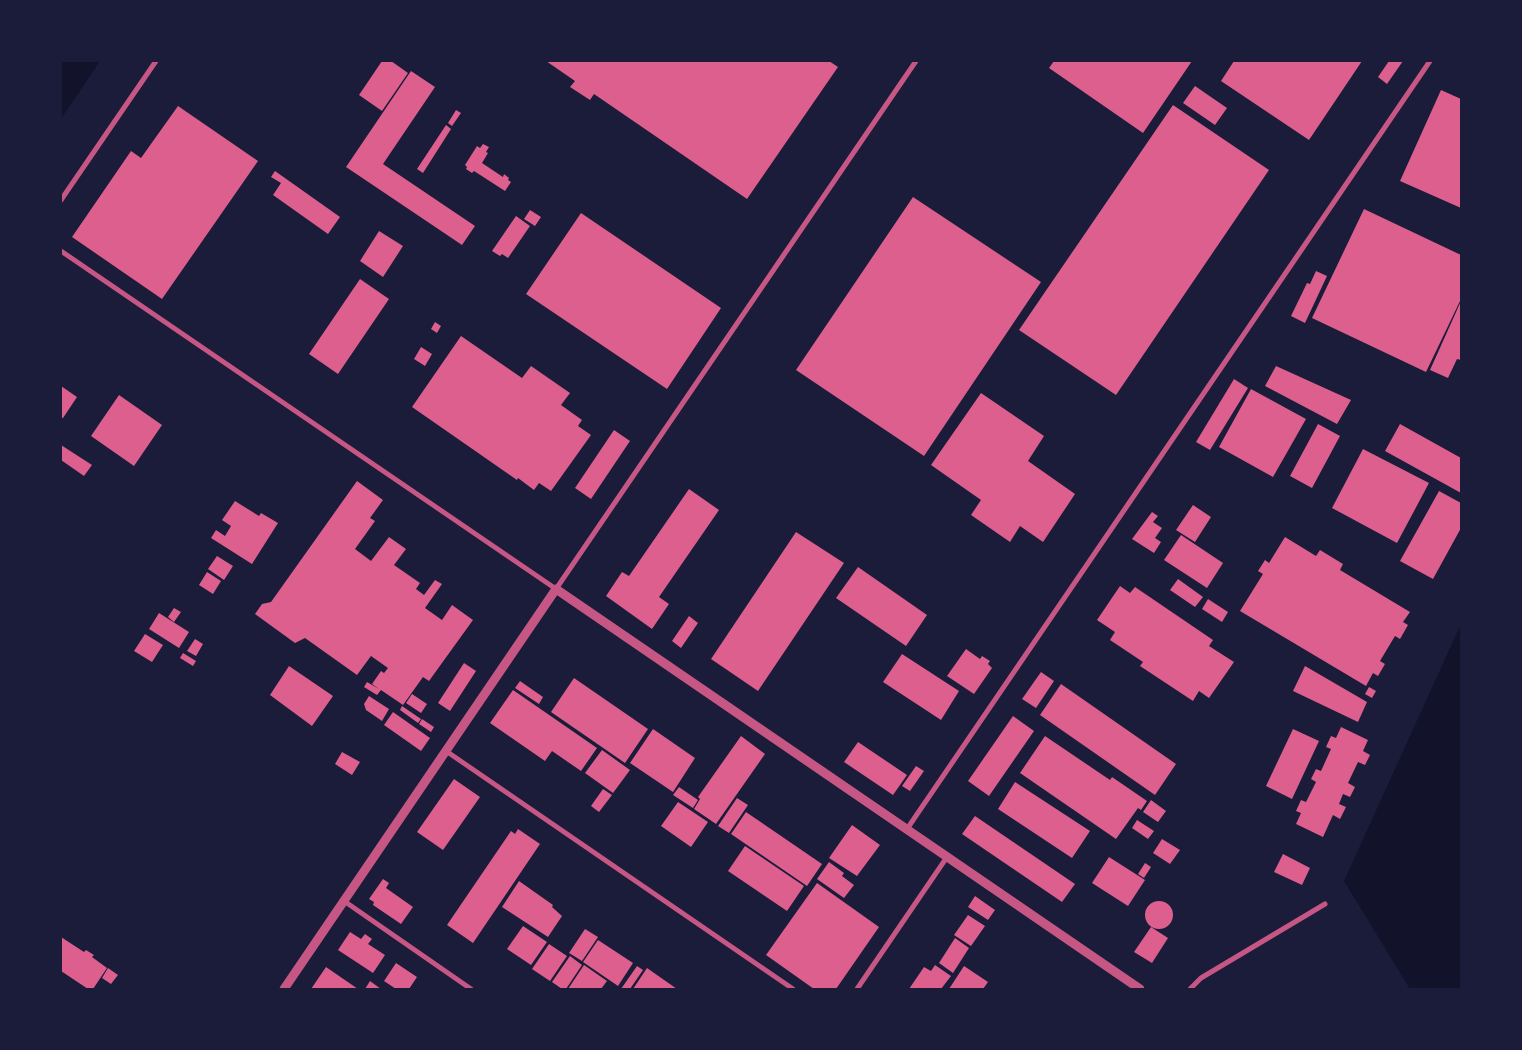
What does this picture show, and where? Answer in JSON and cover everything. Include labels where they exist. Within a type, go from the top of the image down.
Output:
[{"type":"street","points":[[61,200],[156,61]]},
{"type":"street","points":[[284,989],[916,61]]},
{"type":"street","points":[[907,829],[1430,61]]},
{"type":"street","points":[[61,251],[1140,989]]},
{"type":"street","points":[[446,751],[793,989]]},
{"type":"street","points":[[857,989],[947,857]]},
{"type":"street","points":[[344,901],[471,989]]},
{"type":"street","points":[[1190,989],[1200,978],[1325,904]]},
{"type":"shaded area","points":[[61,61],[100,61],[61,119]]},
{"type":"shaded area","points":[[1461,624],[1461,989],[1410,989],[1344,881]]},
{"type":"building","points":[[382,61],[391,61],[408,73],[382,111],[359,95]]},
{"type":"building","points":[[546,61],[829,61],[838,67],[747,199],[594,94],[590,100],[570,87],[575,81]]},
{"type":"building","points":[[1054,61],[1192,61],[1143,133],[1049,68]]},
{"type":"building","points":[[1234,61],[1362,61],[1309,140],[1221,81]]},
{"type":"building","points":[[1389,61],[1403,61],[1387,84],[1378,77]]},
{"type":"building","points":[[411,71],[435,87],[383,164],[475,226],[462,245],[346,167]]},
{"type":"building","points":[[1195,86],[1227,108],[1215,125],[1183,103]]},
{"type":"building","points":[[1441,90],[1461,99],[1461,208],[1400,181]]},
{"type":"building","points":[[1173,105],[1269,170],[1116,395],[1019,330]]},
{"type":"building","points":[[178,106],[258,161],[162,299],[72,237],[131,151],[141,158]]},
{"type":"building","points":[[456,110],[461,113],[452,126],[448,123]]},
{"type":"building","points":[[446,125],[451,129],[423,173],[417,169]]},
{"type":"building","points":[[483,144],[489,147],[482,163],[503,177],[504,174],[511,182],[505,191],[474,171],[472,173],[466,169],[465,165],[477,146],[480,148]]},
{"type":"building","points":[[275,171],[340,217],[328,234],[273,195],[281,183],[271,177]]},
{"type":"building","points":[[913,197],[1041,282],[924,456],[796,370]]},
{"type":"building","points":[[1364,209],[1461,255],[1461,299],[1426,372],[1312,318]]},
{"type":"building","points":[[530,210],[541,217],[535,226],[524,219]]},
{"type":"building","points":[[581,213],[721,308],[667,389],[526,294]]},
{"type":"building","points":[[516,216],[530,226],[508,258],[502,254],[500,256],[492,251]]},
{"type":"building","points":[[379,231],[403,246],[383,277],[360,261]]},
{"type":"building","points":[[1316,271],[1327,276],[1305,323],[1291,316],[1307,283],[1310,284]]},
{"type":"building","points":[[360,279],[389,299],[338,374],[309,354]]},
{"type":"building","points":[[1461,301],[1461,360],[1457,359],[1448,378],[1430,370]]},
{"type":"building","points":[[435,322],[441,326],[437,333],[431,329]]},
{"type":"building","points":[[461,336],[522,378],[531,366],[570,393],[561,405],[582,420],[578,426],[591,435],[551,491],[539,483],[534,490],[518,478],[517,480],[412,407]]},
{"type":"building","points":[[421,347],[432,354],[425,366],[414,359]]},
{"type":"building","points":[[1276,366],[1351,400],[1337,424],[1265,386]]},
{"type":"building","points":[[1234,379],[1248,388],[1210,450],[1196,442]]},
{"type":"building","points":[[61,386],[77,397],[63,418],[61,418]]},
{"type":"building","points":[[1251,389],[1306,419],[1273,477],[1219,447]]},
{"type":"building","points":[[981,393],[1044,436],[1028,461],[1075,494],[1043,542],[1020,526],[1010,542],[971,515],[981,500],[931,465]]},
{"type":"building","points":[[119,395],[162,425],[134,466],[91,436]]},
{"type":"building","points":[[1318,424],[1340,436],[1312,488],[1290,476]]},
{"type":"building","points":[[1400,424],[1461,458],[1461,493],[1385,451]]},
{"type":"building","points":[[614,430],[630,441],[591,499],[575,488]]},
{"type":"building","points":[[61,445],[92,465],[84,476],[61,460]]},
{"type":"building","points":[[1363,449],[1429,483],[1397,543],[1332,508]]},
{"type":"building","points":[[357,481],[383,500],[370,518],[375,521],[355,549],[371,561],[389,537],[406,549],[394,565],[420,583],[416,589],[424,595],[435,580],[442,584],[425,608],[442,620],[452,605],[473,620],[429,681],[423,677],[403,705],[381,690],[377,695],[364,687],[367,682],[379,689],[372,684],[381,671],[397,682],[384,673],[388,668],[371,656],[357,675],[305,638],[295,643],[255,614],[262,604],[271,602]]},
{"type":"building","points":[[689,489],[719,510],[659,597],[669,604],[652,629],[606,596],[622,572],[629,576]]},
{"type":"building","points":[[1439,491],[1461,503],[1461,528],[1433,579],[1400,561]]},
{"type":"building","points":[[235,501],[259,516],[261,513],[278,523],[252,564],[211,538],[216,530],[225,536],[231,526],[222,520]]},
{"type":"building","points":[[1193,505],[1211,517],[1195,542],[1176,530]]},
{"type":"building","points":[[1152,512],[1158,516],[1153,522],[1162,528],[1155,538],[1161,542],[1154,553],[1132,539]]},
{"type":"building","points":[[796,532],[844,563],[758,691],[711,659]]},
{"type":"building","points":[[1181,535],[1223,563],[1207,588],[1164,560]]},
{"type":"building","points":[[1285,537],[1316,556],[1320,550],[1343,564],[1340,570],[1410,612],[1403,622],[1408,625],[1400,639],[1395,636],[1380,661],[1385,664],[1378,676],[1373,673],[1366,686],[1240,611],[1263,574],[1258,571],[1265,560],[1269,563]]},
{"type":"building","points":[[217,556],[233,566],[224,580],[208,569]]},
{"type":"building","points":[[858,567],[927,615],[906,646],[836,598]]},
{"type":"building","points":[[207,572],[221,581],[213,594],[199,585]]},
{"type":"building","points":[[1178,579],[1203,597],[1195,607],[1170,590]]},
{"type":"building","points":[[1120,586],[1130,593],[1135,587],[1213,640],[1209,646],[1234,662],[1209,698],[1199,691],[1193,701],[1140,666],[1143,662],[1110,640],[1115,632],[1097,620]]},
{"type":"building","points":[[1208,599],[1228,612],[1222,622],[1202,609]]},
{"type":"building","points":[[174,608],[181,612],[174,622],[168,617]]},
{"type":"building","points":[[159,613],[189,632],[179,648],[149,629]]},
{"type":"building","points":[[689,616],[698,623],[681,648],[672,641]]},
{"type":"building","points":[[145,634],[163,645],[152,662],[134,651]]},
{"type":"building","points":[[195,639],[203,644],[196,656],[187,651]]},
{"type":"building","points":[[966,649],[980,659],[982,656],[990,661],[988,664],[992,668],[974,694],[947,676]]},
{"type":"building","points":[[183,653],[196,661],[193,666],[180,658]]},
{"type":"building","points":[[902,654],[959,691],[941,720],[883,682]]},
{"type":"building","points":[[464,663],[476,671],[450,711],[438,703]]},
{"type":"building","points":[[289,666],[333,696],[312,726],[270,695]]},
{"type":"building","points":[[1305,666],[1367,702],[1358,722],[1293,691]]},
{"type":"building","points":[[1041,672],[1054,681],[1036,708],[1022,699]]},
{"type":"building","points":[[574,678],[648,729],[625,763],[551,712]]},
{"type":"building","points":[[520,681],[543,697],[539,704],[515,688]]},
{"type":"building","points":[[1061,684],[1176,764],[1155,795],[1040,715]]},
{"type":"building","points":[[1369,687],[1376,691],[1372,698],[1365,694]]},
{"type":"building","points":[[513,690],[597,748],[581,771],[552,751],[545,761],[490,723]]},
{"type":"building","points":[[412,694],[427,704],[421,713],[406,703]]},
{"type":"building","points":[[369,696],[389,709],[382,721],[366,710],[364,704]]},
{"type":"building","points":[[402,706],[421,719],[418,723],[400,710]]},
{"type":"building","points":[[393,712],[430,738],[421,751],[384,725]]},
{"type":"building","points":[[1013,716],[1034,731],[989,796],[968,781]]},
{"type":"building","points":[[422,719],[434,727],[431,732],[419,724]]},
{"type":"building","points":[[1341,727],[1368,740],[1363,751],[1370,755],[1365,765],[1358,762],[1348,783],[1355,787],[1350,797],[1343,794],[1339,804],[1346,807],[1340,819],[1333,815],[1323,837],[1296,824],[1301,813],[1296,811],[1301,800],[1306,802],[1316,782],[1311,779],[1316,769],[1321,771],[1331,749],[1326,747],[1331,736],[1336,738]]},
{"type":"building","points":[[653,729],[695,758],[673,792],[630,763]]},
{"type":"building","points":[[1293,729],[1319,741],[1292,799],[1266,786]]},
{"type":"building","points":[[741,736],[765,754],[716,824],[694,809],[700,799],[698,797]]},
{"type":"building","points":[[1045,736],[1110,780],[1112,777],[1147,801],[1141,810],[1138,808],[1116,839],[1020,773]]},
{"type":"building","points":[[858,742],[907,775],[893,795],[844,762]]},
{"type":"building","points":[[602,750],[630,770],[613,793],[585,773]]},
{"type":"building","points":[[342,752],[360,762],[352,775],[335,764]]},
{"type":"building","points":[[916,766],[924,771],[910,791],[902,786]]},
{"type":"building","points":[[454,779],[480,797],[443,850],[417,832]]},
{"type":"building","points":[[1015,782],[1090,831],[1072,858],[998,809]]},
{"type":"building","points":[[679,787],[698,800],[693,808],[673,795]]},
{"type":"building","points":[[603,789],[612,795],[599,812],[591,806]]},
{"type":"building","points":[[737,798],[748,805],[729,833],[718,826]]},
{"type":"building","points":[[1151,800],[1166,811],[1158,822],[1143,812]]},
{"type":"building","points":[[678,802],[708,822],[691,847],[661,826]]},
{"type":"building","points":[[746,812],[822,864],[807,886],[731,834]]},
{"type":"building","points":[[975,816],[1075,884],[1062,902],[962,834]]},
{"type":"building","points":[[1137,820],[1154,831],[1148,839],[1132,828]]},
{"type":"building","points":[[852,825],[880,845],[857,876],[829,858]]},
{"type":"building","points":[[518,829],[540,844],[473,943],[447,925],[511,831],[515,834]]},
{"type":"building","points":[[1162,839],[1180,850],[1170,864],[1153,853]]},
{"type":"building","points":[[745,846],[804,886],[787,911],[728,871]]},
{"type":"building","points":[[1283,854],[1310,868],[1302,885],[1274,872]]},
{"type":"building","points":[[1109,857],[1145,880],[1128,906],[1092,883]]},
{"type":"building","points":[[829,862],[844,873],[842,876],[854,885],[844,898],[817,879]]},
{"type":"building","points":[[1145,863],[1151,867],[1144,878],[1138,874]]},
{"type":"building","points":[[383,879],[389,883],[386,888],[413,907],[401,924],[373,905],[374,902],[369,899]]},
{"type":"building","points":[[519,881],[553,905],[552,907],[562,916],[548,937],[502,907]]},
{"type":"building","points":[[817,883],[879,927],[836,989],[814,989],[766,955]]},
{"type":"building","points":[[975,896],[995,910],[988,920],[968,907]]},
{"type":"building","points":[[1159,901],[1169,905],[1173,915],[1169,925],[1159,929],[1149,925],[1145,915],[1149,905]]},
{"type":"building","points":[[968,915],[985,926],[971,946],[954,935]]},
{"type":"building","points":[[523,926],[547,942],[531,965],[507,949]]},
{"type":"building","points":[[1151,927],[1168,938],[1152,963],[1134,952]]},
{"type":"building","points":[[585,929],[598,937],[582,961],[569,953]]},
{"type":"building","points":[[350,932],[361,939],[365,934],[372,939],[368,944],[385,955],[373,973],[338,950]]},
{"type":"building","points":[[61,937],[84,952],[86,950],[94,955],[92,957],[107,968],[93,989],[88,989],[61,971]]},
{"type":"building","points":[[955,938],[969,948],[953,973],[939,963]]},
{"type":"building","points":[[598,940],[633,963],[618,986],[583,962]]},
{"type":"building","points":[[549,944],[567,956],[550,981],[532,969]]},
{"type":"building","points":[[570,956],[582,965],[566,989],[562,989],[552,982]]},
{"type":"building","points":[[396,963],[417,977],[409,989],[396,989],[384,981]]},
{"type":"building","points":[[584,965],[607,981],[601,989],[568,989]]},
{"type":"building","points":[[935,965],[951,976],[941,989],[909,989],[924,967],[931,971]]},
{"type":"building","points":[[637,966],[643,970],[630,989],[621,989]]},
{"type":"building","points":[[964,966],[988,982],[983,989],[949,989]]},
{"type":"building","points":[[326,967],[358,989],[311,989]]},
{"type":"building","points":[[108,968],[118,975],[111,984],[102,978]]},
{"type":"building","points":[[647,968],[677,989],[633,989]]},
{"type":"building","points":[[370,981],[381,989],[365,989]]}]
